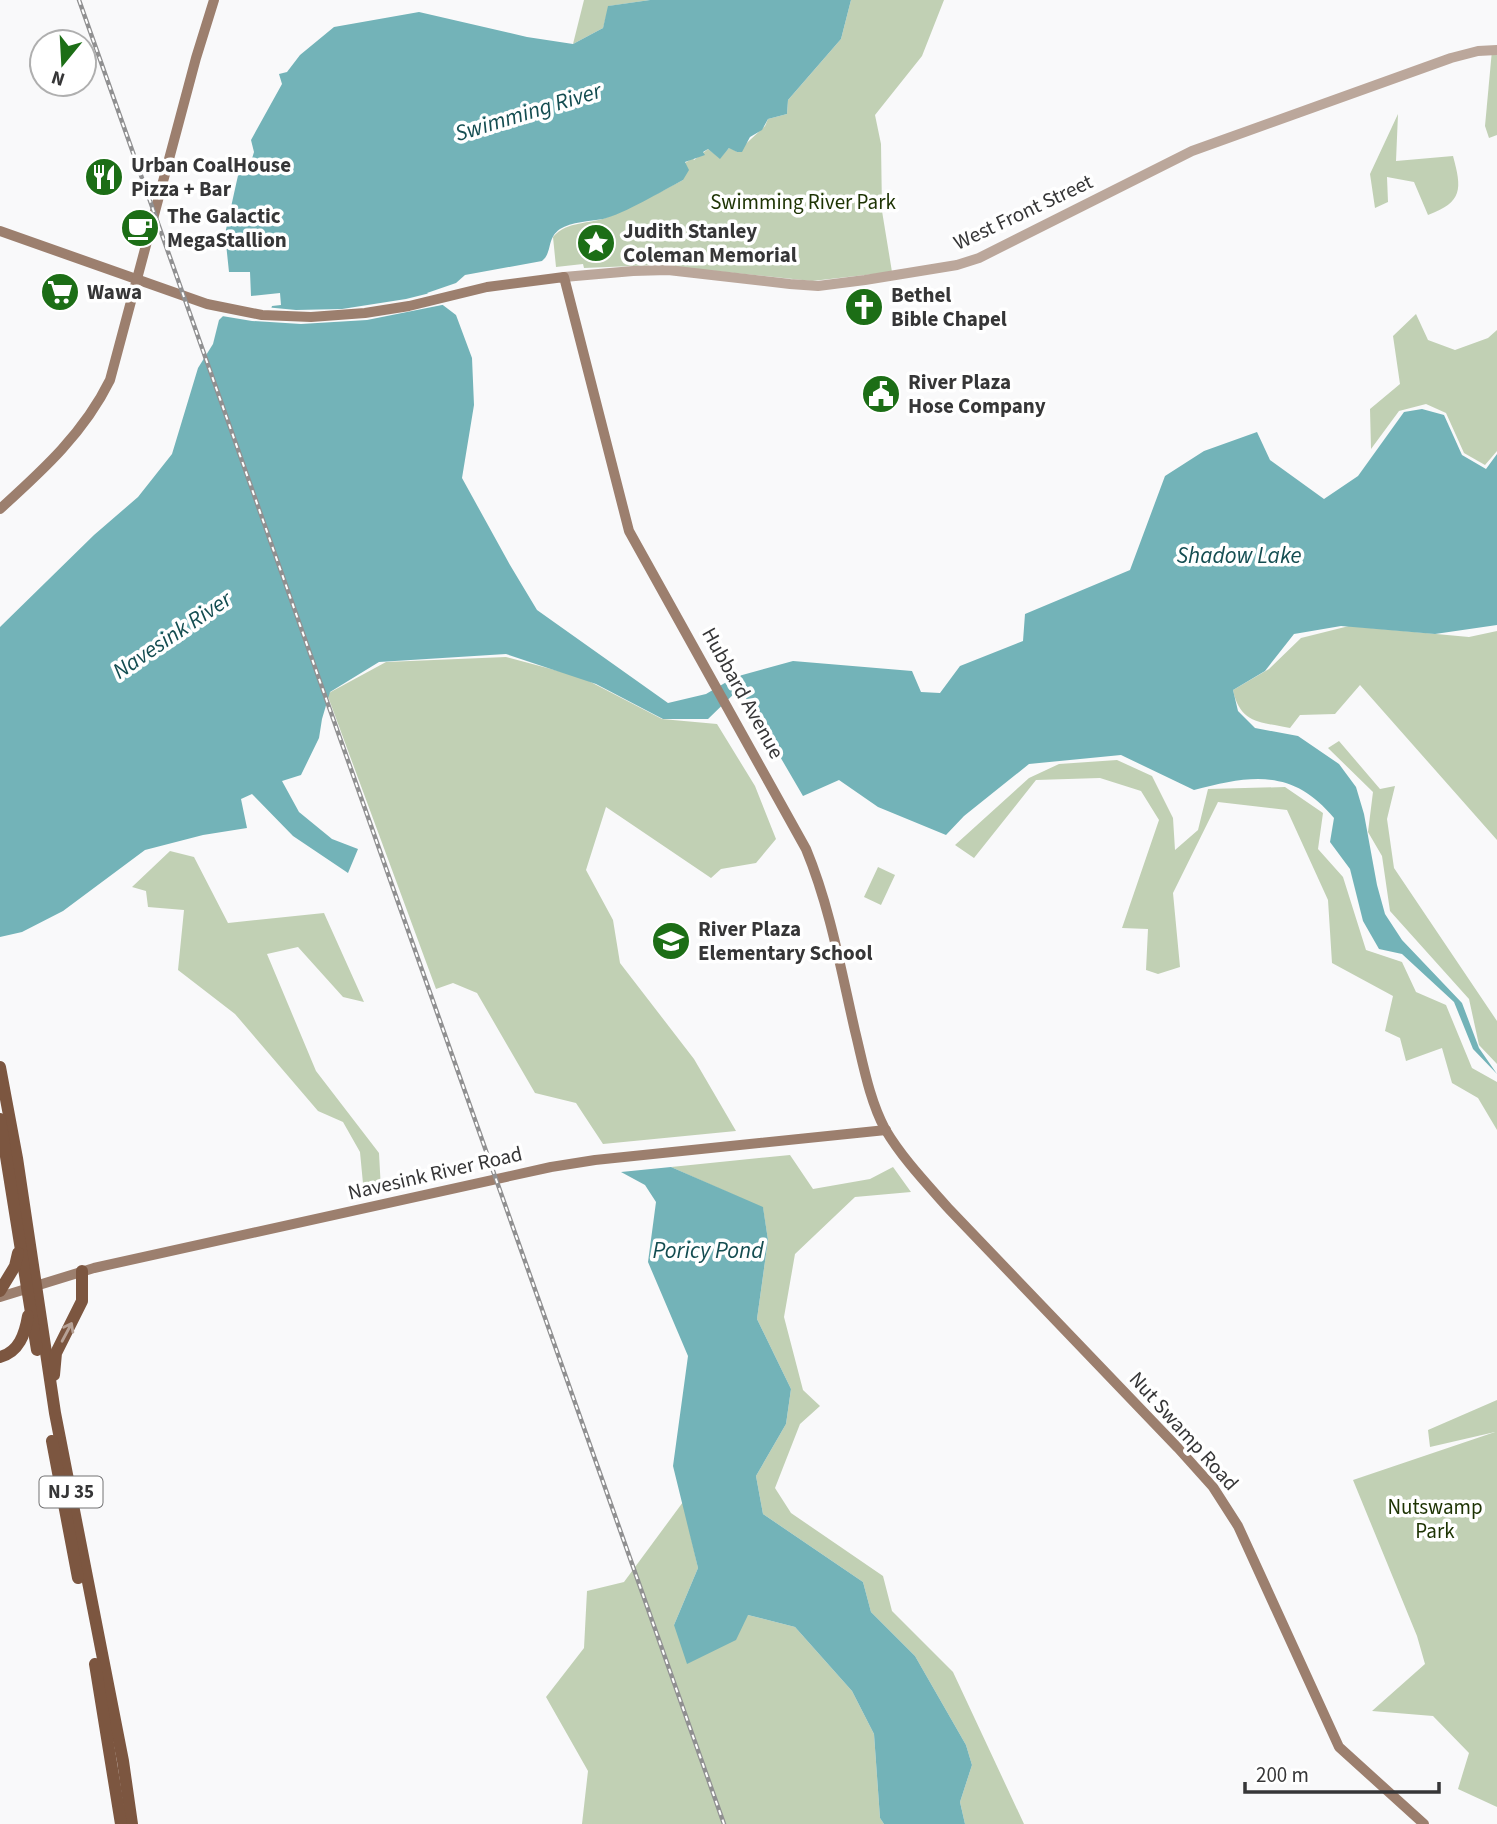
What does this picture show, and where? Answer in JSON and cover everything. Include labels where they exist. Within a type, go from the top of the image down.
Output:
[{"type":"highway","name":"NJ 35","points":[[0,1067],[31,1286],[123,1761],[132,1824]]},
{"type":"highway","name":"NJ 35","points":[[0,1119],[19,1250],[31,1286],[30,1309],[121,1824]]},
{"type":"highway","points":[[0,1291],[15,1266],[19,1250]]},
{"type":"highway","points":[[52,1393],[54,1360],[82,1301],[82,1271]]},
{"type":"highway","points":[[0,1357],[5,1356],[19,1343],[25,1332],[30,1309]]},
{"type":"main road","points":[[0,509],[63,450],[91,415],[110,380],[214,0]]},
{"type":"main road","points":[[0,231],[138,281]]},
{"type":"main road","name":"West Front Street","points":[[138,281],[228,310],[277,316],[331,317],[396,309],[498,285],[564,278]]},
{"type":"main road","name":"Hubbard Avenue","points":[[564,278],[629,531],[763,769],[814,867],[866,1076],[886,1130]]},
{"type":"main road","name":"Navesink River Road","points":[[0,1297],[82,1271],[573,1163],[886,1130]]},
{"type":"main road","name":"Nut Swamp Road","points":[[886,1130],[919,1175],[949,1209],[1213,1487],[1238,1526],[1339,1747],[1424,1824]]},
{"type":"street","name":"West Front Street","points":[[564,278],[667,270],[818,286],[957,265],[979,257],[1192,151],[1451,58],[1478,51],[1497,50]]},
{"type":"green space","points":[[584,0],[650,0],[609,6],[603,28],[573,44]]},
{"type":"green space","name":"Swimming River Park","points":[[851,0],[944,0],[922,56],[875,115],[881,144],[882,211],[892,272],[812,281],[657,265],[584,268],[583,264],[556,267],[553,237],[565,228],[608,217],[655,195],[683,180],[685,163],[693,158],[694,160],[708,149],[720,158],[730,147],[737,152],[765,126],[768,119],[787,114],[788,100],[841,39]]},
{"type":"green space","points":[[1492,50],[1497,50],[1497,135],[1489,138],[1485,126]]},
{"type":"green space","points":[[1398,114],[1396,161],[1453,156],[1458,177],[1457,193],[1448,205],[1428,215],[1414,182],[1387,177],[1388,202],[1375,208],[1370,174]]},
{"type":"green space","points":[[1416,314],[1428,340],[1455,350],[1488,338],[1497,330],[1497,451],[1485,465],[1464,453],[1446,413],[1426,404],[1399,411],[1371,449],[1370,409],[1400,384],[1393,336]]},
{"type":"green space","points":[[1349,626],[1469,637],[1497,631],[1497,840],[1360,685],[1335,714],[1300,715],[1290,728],[1253,720],[1241,709],[1233,690],[1269,669],[1301,638]]},
{"type":"green space","points":[[506,657],[581,677],[662,719],[717,724],[755,786],[776,839],[756,863],[721,869],[711,878],[606,807],[586,870],[613,920],[620,963],[694,1059],[736,1131],[603,1144],[576,1103],[535,1093],[477,993],[453,983],[436,989],[327,694],[386,662]]},
{"type":"green space","points":[[1339,741],[1380,789],[1395,786],[1387,819],[1394,868],[1497,1021],[1497,1064],[1479,1045],[1469,999],[1390,911],[1382,856],[1368,832],[1373,792],[1328,748]]},
{"type":"green space","points":[[1117,760],[1152,776],[1173,818],[1175,850],[1198,830],[1208,789],[1285,787],[1323,813],[1318,849],[1343,877],[1366,950],[1402,962],[1416,992],[1446,1005],[1472,1068],[1497,1082],[1497,1130],[1478,1098],[1452,1083],[1442,1048],[1406,1061],[1400,1038],[1385,1031],[1393,996],[1332,963],[1328,900],[1287,810],[1218,802],[1173,893],[1180,967],[1158,974],[1146,970],[1148,929],[1122,928],[1159,820],[1141,791],[1100,778],[1036,780],[974,858],[955,845],[1029,778],[1059,764]]},
{"type":"green space","points":[[170,851],[194,857],[228,923],[324,913],[364,1002],[343,997],[298,947],[267,954],[316,1071],[379,1153],[381,1190],[364,1194],[360,1152],[343,1122],[318,1111],[235,1014],[178,970],[184,910],[148,907],[146,891],[132,887]]},
{"type":"green space","points":[[878,867],[895,875],[881,905],[864,897]]},
{"type":"green space","points":[[790,1155],[813,1189],[870,1179],[893,1167],[911,1192],[855,1197],[795,1254],[784,1317],[803,1390],[820,1406],[800,1424],[775,1488],[791,1513],[883,1576],[892,1611],[953,1672],[1024,1824],[965,1824],[960,1802],[972,1765],[966,1745],[915,1656],[871,1612],[863,1582],[763,1514],[756,1476],[786,1424],[791,1389],[757,1319],[768,1240],[763,1208],[671,1167]]},
{"type":"green space","name":"Nutswamp Park","points":[[1497,1400],[1497,1807],[1458,1789],[1469,1753],[1433,1716],[1372,1711],[1425,1664],[1417,1636],[1353,1480],[1495,1432],[1430,1447],[1428,1430]]},
{"type":"green space","points":[[683,1502],[698,1568],[674,1625],[748,1615],[795,1627],[852,1691],[874,1734],[880,1818],[884,1824],[582,1824],[588,1771],[546,1697],[584,1648],[587,1591],[624,1582]]},
{"type":"water","points":[[650,0],[851,0],[841,39],[788,100],[787,114],[768,119],[762,130],[750,137],[742,152],[729,148],[720,159],[708,149],[703,152],[705,155],[685,162],[689,170],[683,180],[654,196],[612,216],[575,223],[560,229],[553,237],[542,261],[465,275],[456,283],[427,293],[456,315],[472,358],[474,405],[462,478],[537,610],[668,703],[706,694],[735,677],[793,661],[912,671],[921,692],[940,693],[960,666],[1023,641],[1025,614],[1130,570],[1165,476],[1204,451],[1257,432],[1270,460],[1324,499],[1358,476],[1404,412],[1422,409],[1444,415],[1462,455],[1486,469],[1497,454],[1497,625],[1435,634],[1341,626],[1294,634],[1265,671],[1233,690],[1238,711],[1255,728],[1298,736],[1339,764],[1356,787],[1385,914],[1402,940],[1462,1003],[1479,1048],[1497,1074],[1473,1049],[1454,1002],[1402,954],[1379,949],[1363,921],[1350,869],[1330,842],[1334,818],[1303,790],[1287,783],[1253,779],[1194,790],[1121,755],[1029,764],[964,816],[946,835],[878,807],[839,780],[803,796],[740,688],[708,719],[663,719],[596,684],[506,654],[379,662],[330,692],[319,738],[301,775],[282,781],[299,812],[332,839],[358,849],[348,873],[293,836],[252,794],[241,799],[247,828],[203,835],[145,850],[63,911],[22,932],[0,937],[0,627],[94,535],[138,497],[172,454],[198,368],[213,344],[219,320],[234,305],[271,309],[272,306],[281,305],[280,293],[251,296],[250,272],[229,272],[225,234],[239,171],[247,175],[254,152],[251,140],[282,84],[279,74],[287,72],[300,55],[334,27],[419,12],[527,37],[573,44],[603,28],[608,6]]},
{"type":"water","name":"Poricy Pond","points":[[671,1167],[763,1207],[768,1240],[757,1319],[791,1389],[786,1424],[756,1476],[763,1514],[863,1582],[871,1612],[915,1656],[966,1745],[972,1765],[960,1802],[965,1824],[884,1824],[880,1818],[874,1734],[852,1691],[795,1627],[748,1615],[736,1640],[687,1664],[674,1625],[698,1568],[673,1466],[688,1356],[648,1262],[656,1202],[645,1185],[621,1172]]},
{"type":"pier","points":[[454,287],[434,294],[447,304],[367,320],[301,324],[222,316],[234,304],[296,310],[342,309],[406,299]]},
{"type":"railway","points":[[79,0],[724,1824]]},
{"type":"place","name":"Urban CoalHouse Pizza + Bar","points":[[104,177]]},
{"type":"place","name":"The Galactic MegaStallion","points":[[140,228]]},
{"type":"place","name":"Judith Stanley Coleman Memorial","points":[[596,243]]},
{"type":"place","name":"Wawa","points":[[60,292]]},
{"type":"place","name":"Bethel Bible Chapel","points":[[864,307]]},
{"type":"place","name":"River Plaza Hose Company","points":[[881,394]]},
{"type":"place","name":"River Plaza Elementary School","points":[[671,941]]},
{"type":"water label","name":"Swimming River","points":[[528,112]]},
{"type":"water label","name":"Shadow Lake","points":[[1239,555]]},
{"type":"water label","name":"Navesink River","points":[[172,635]]}]
